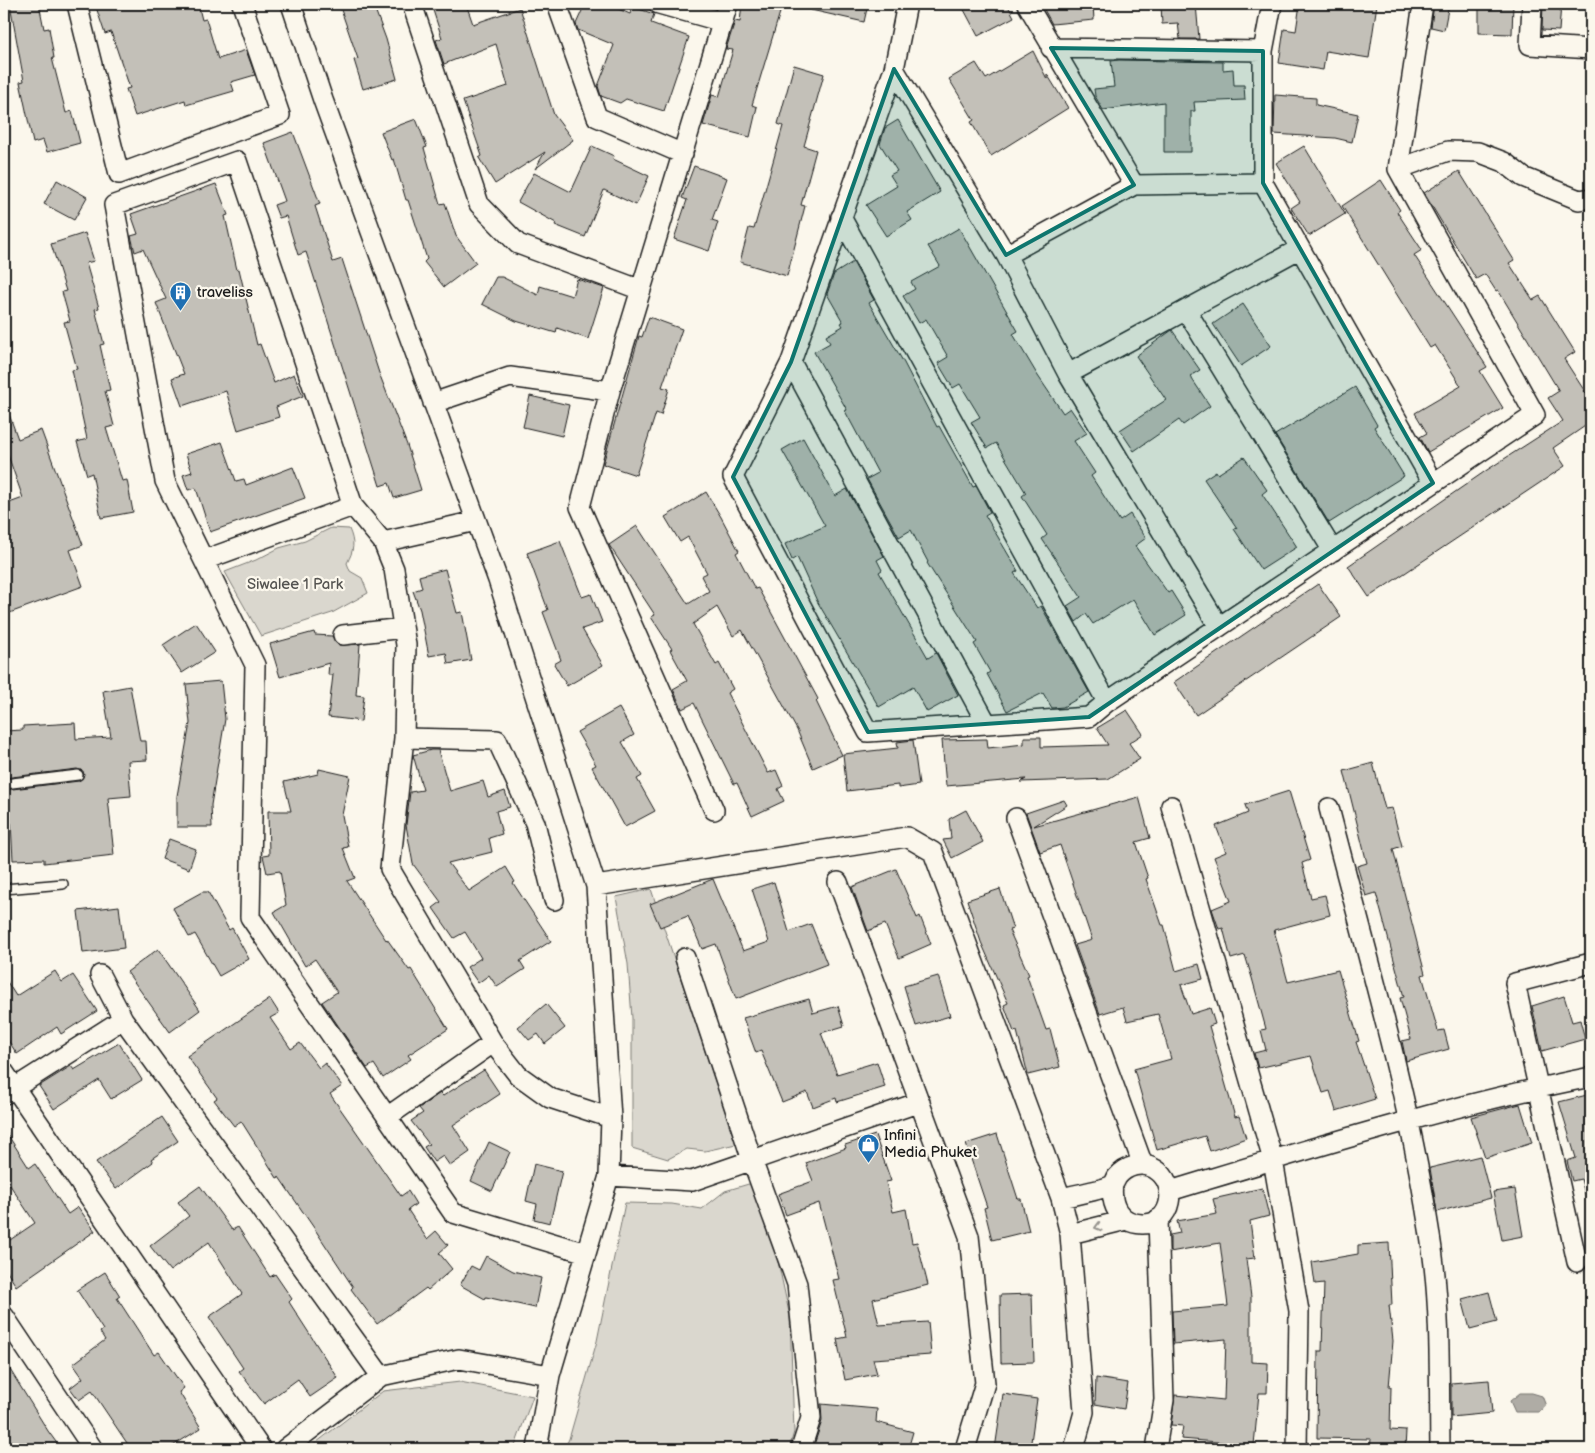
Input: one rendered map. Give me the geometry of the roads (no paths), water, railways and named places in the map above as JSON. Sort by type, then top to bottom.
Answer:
[{"type":"street","points":[[77,4],[120,174],[280,115],[242,4]]},
{"type":"street","points":[[291,4],[322,100],[498,580],[596,886],[611,1118],[609,1176],[550,1375],[537,1449]]},
{"type":"street","points":[[412,4],[479,204],[518,244],[641,290]]},
{"type":"street","points":[[659,4],[722,22]]},
{"type":"street","points":[[714,810],[580,508],[610,391],[728,4]]},
{"type":"street","points":[[907,4],[894,69],[791,362],[733,477],[868,732],[1089,717],[1107,702],[1535,415],[1398,169],[1423,4]]},
{"type":"street","points":[[1027,4],[1051,48],[1134,185]]},
{"type":"street","points":[[1272,4],[1263,51],[1263,183],[1433,484]]},
{"type":"street","points":[[1532,4],[1530,45],[1591,49]]},
{"type":"street","points":[[561,7],[597,117],[683,154]]},
{"type":"street","points":[[1051,48],[1263,51]]},
{"type":"street","points":[[894,69],[1006,255],[1068,374],[1219,627]]},
{"type":"street","points":[[1398,169],[1448,151],[1478,152],[1504,162],[1523,177],[1579,200],[1591,198]]},
{"type":"street","points":[[586,1253],[453,1213],[250,917],[255,665],[165,481],[114,205],[237,161],[353,506],[383,542],[394,569],[406,645],[404,738],[390,869],[493,1043],[518,1075],[550,1098],[611,1118]]},
{"type":"street","points":[[1006,255],[1134,185],[1263,183]]},
{"type":"street","points":[[841,217],[1107,702]]},
{"type":"street","points":[[1068,374],[1299,249]]},
{"type":"street","points":[[1186,310],[1333,551]]},
{"type":"street","points":[[791,362],[987,724]]},
{"type":"street","points":[[433,403],[510,377],[610,391]]},
{"type":"street","points":[[204,560],[353,506]]},
{"type":"street","points":[[383,542],[476,521]]},
{"type":"street","points":[[343,635],[403,628]]},
{"type":"street","points":[[404,738],[497,740],[535,823],[554,900]]},
{"type":"street","points":[[1172,806],[1273,1160],[1299,1311],[1297,1449]]},
{"type":"street","points":[[1329,808],[1408,1121],[1435,1278],[1440,1449]]},
{"type":"street","points":[[1016,818],[1143,1165]]},
{"type":"street","points":[[596,886],[907,838],[933,852],[1061,1198],[1070,1234],[1084,1412],[1074,1449]]},
{"type":"street","points":[[838,882],[969,1236],[985,1383],[965,1449]]},
{"type":"street","points":[[685,958],[752,1160],[797,1284],[811,1418],[801,1449]]},
{"type":"street","points":[[1577,1262],[1515,983],[1591,963]]},
{"type":"street","points":[[100,975],[123,1018],[381,1376]]},
{"type":"street","points":[[9,1092],[123,1018]]},
{"type":"street","points":[[387,1117],[493,1043]]},
{"type":"street","points":[[4,1072],[9,1092],[261,1449]]},
{"type":"street","points":[[1170,1191],[1408,1121],[1537,1088],[1591,1077]]},
{"type":"street","points":[[609,1176],[692,1181],[920,1102]]},
{"type":"street","points":[[1061,1198],[1113,1184],[1123,1171],[1132,1166],[1143,1165],[1152,1167],[1161,1173],[1167,1181],[1170,1191],[1170,1203],[1158,1219],[1146,1224],[1126,1220],[1070,1234]]},
{"type":"street","points":[[1113,1184],[1113,1204],[1118,1213],[1126,1220]]},
{"type":"street","points":[[1156,1449],[1164,1400],[1158,1219]]},
{"type":"street","points":[[4,1316],[92,1449]]},
{"type":"street","points":[[285,1449],[381,1376],[459,1359],[550,1375]]},
{"type":"lane","points":[[4,784],[78,775]]},
{"type":"lane","points":[[4,889],[62,884]]},
{"type":"place","name":"traveliss","points":[[181,311]]},
{"type":"place","name":"Infini Media Phuket","points":[[868,1163]]},
{"type":"park label","name":"Siwalee 1 Park","points":[[295,584]]}]
